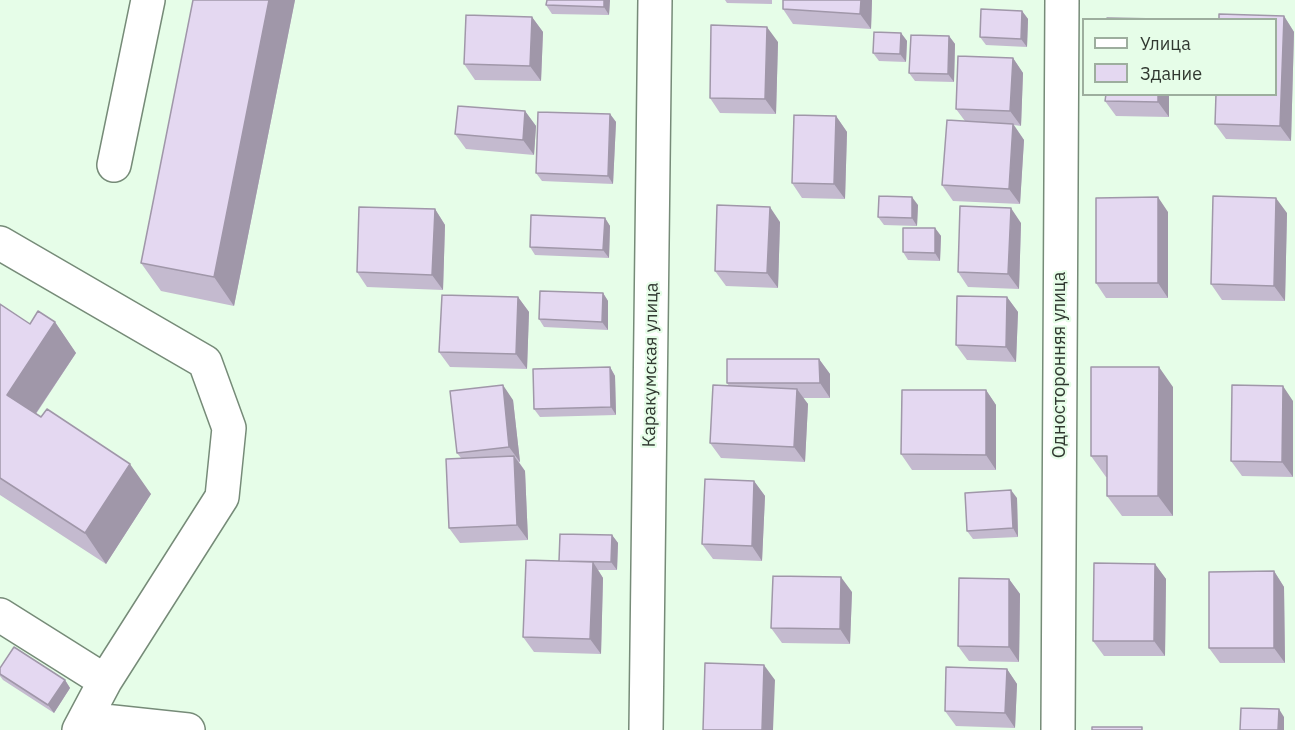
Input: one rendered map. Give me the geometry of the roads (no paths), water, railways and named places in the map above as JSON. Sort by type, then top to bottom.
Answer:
[{"type":"street","points":[[114,165],[148,0]]},
{"type":"street","name":"Каракумская улица","points":[[646,730],[655,0]]},
{"type":"street","name":"Односторонняя улица","points":[[1058,730],[1062,0]]},
{"type":"street","points":[[0,243],[205,362],[229,428],[222,497],[105,681],[82,724],[188,730]]},
{"type":"street","points":[[0,615],[105,681]]}]
